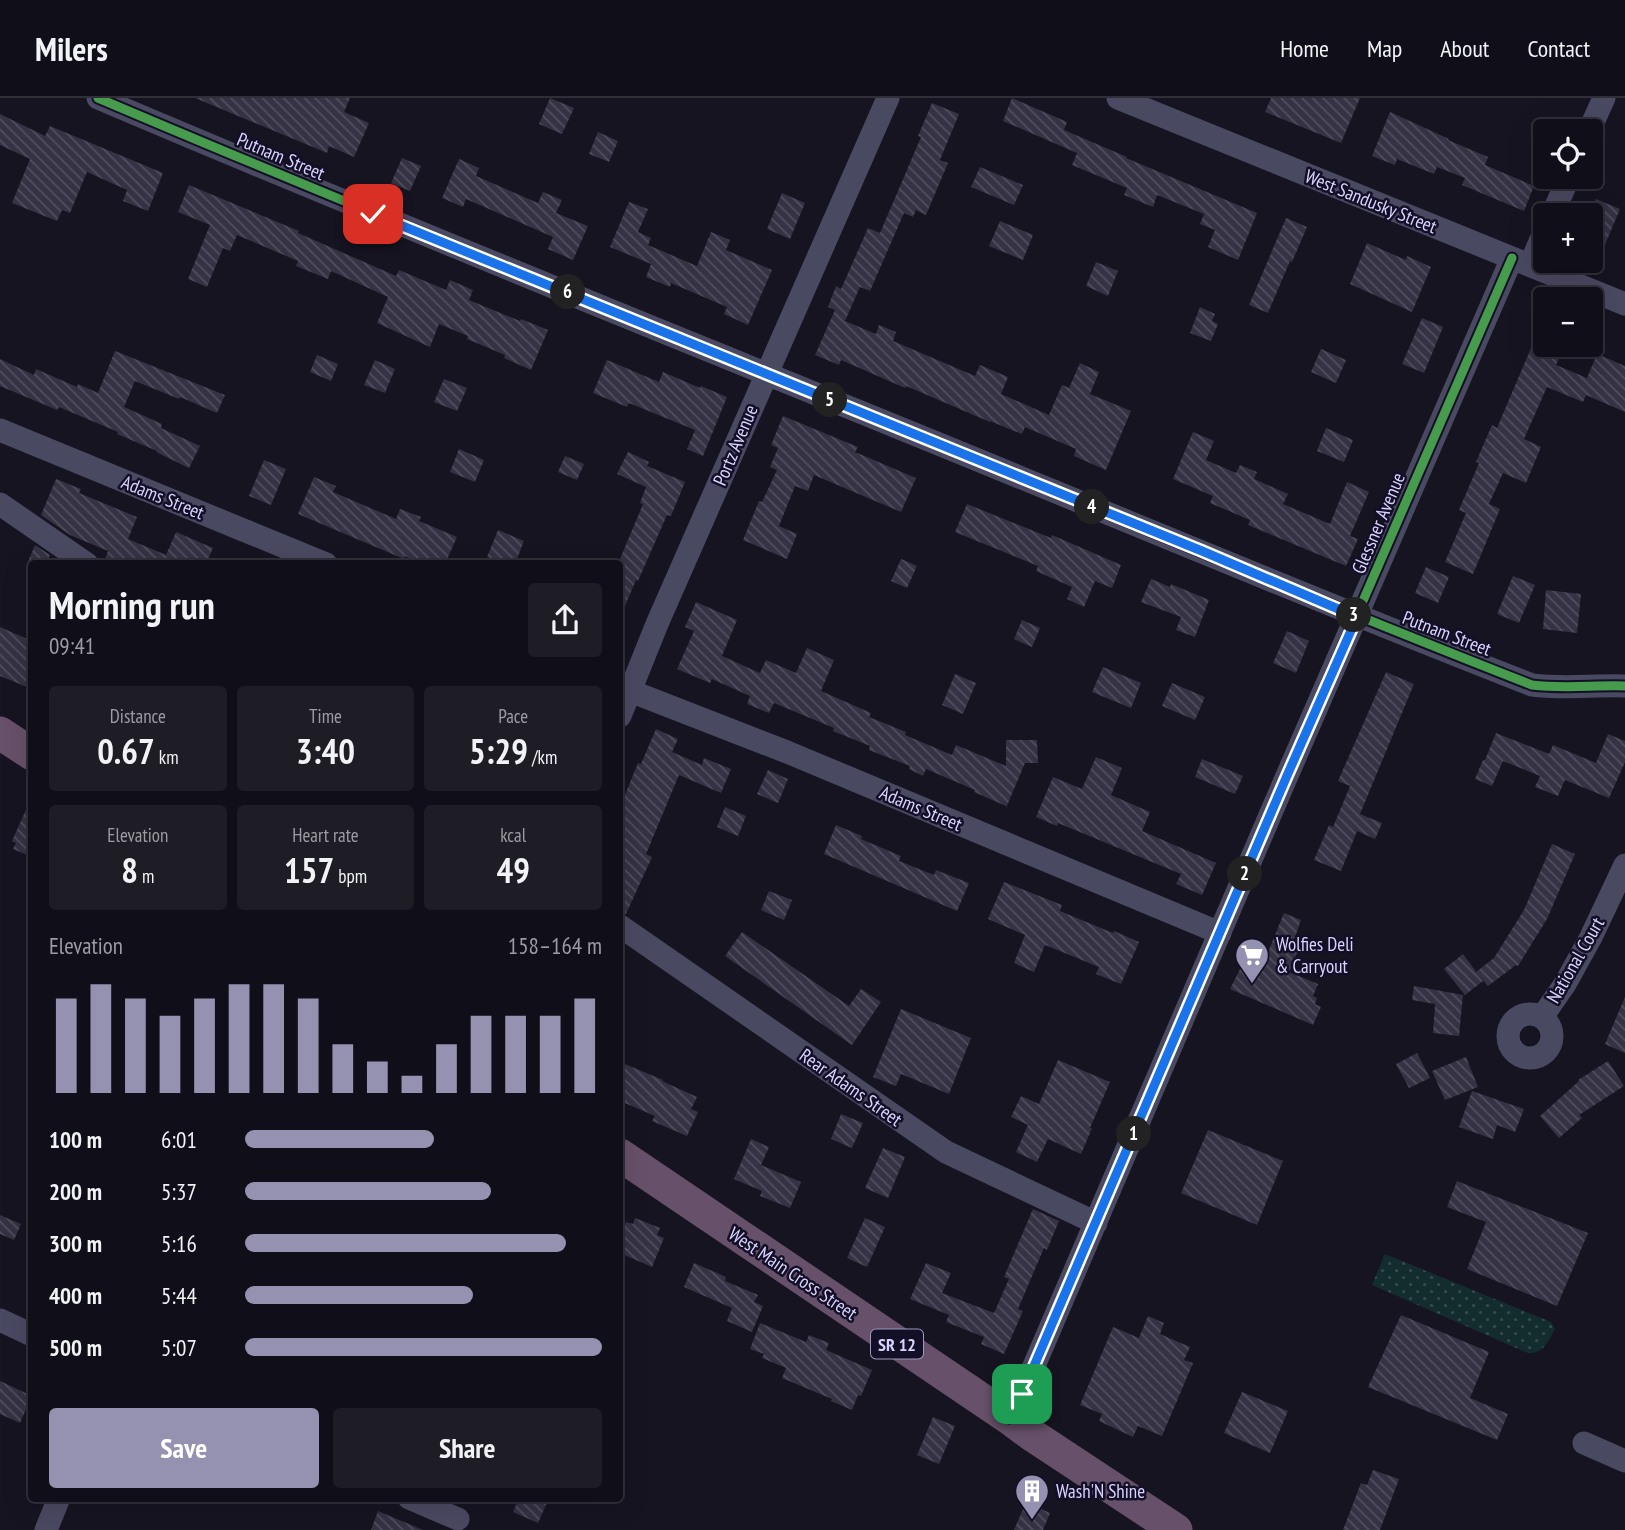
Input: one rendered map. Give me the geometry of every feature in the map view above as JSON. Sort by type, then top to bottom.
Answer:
[{"type":"highway","points":[[0,733],[28,751]]},
{"type":"highway","name":"West Main Cross Street","points":[[623,1157],[1176,1530]]},
{"type":"street","name":"Putnam Street","points":[[98,98],[1357,617],[1532,685],[1556,688],[1625,686]]},
{"type":"street","name":"Portz Avenue","points":[[625,689],[888,98]]},
{"type":"street","name":"West Sandusky Street","points":[[1118,98],[1625,304]]},
{"type":"street","points":[[1594,119],[1604,98]]},
{"type":"street","name":"Glessner Avenue","points":[[1009,1418],[1022,1394],[1357,617],[1521,262],[1533,246]]},
{"type":"street","name":"Adams Street","points":[[0,430],[316,560]]},
{"type":"street","points":[[0,504],[81,560]]},
{"type":"street","name":"Adams Street","points":[[625,689],[787,752],[1220,933]]},
{"type":"street","name":"National Court","points":[[1542,1017],[1566,984],[1625,866]]},
{"type":"street","name":"Rear Adams Street","points":[[623,928],[946,1152],[1096,1223]]},
{"type":"street","points":[[0,1320],[28,1333]]},
{"type":"street","points":[[1584,1443],[1625,1461]]},
{"type":"street","points":[[46,1530],[57,1502]]},
{"type":"street","points":[[420,1502],[459,1516]]},
{"type":"green space","points":[[1385,1254],[1551,1322],[1555,1329],[1542,1349],[1528,1353],[1372,1285]]},
{"type":"building","points":[[195,98],[350,98],[344,112],[369,123],[354,157],[329,146],[327,153]]},
{"type":"building","points":[[550,98],[574,108],[562,134],[539,124]]},
{"type":"building","points":[[1012,98],[1067,122],[1064,130],[1257,213],[1238,260],[1208,247],[1215,230],[1200,224],[1204,214],[1157,195],[1153,207],[1124,195],[1127,188],[1072,165],[1077,153],[1003,121]]},
{"type":"building","points":[[1271,98],[1360,98],[1341,143],[1265,112]]},
{"type":"building","points":[[932,103],[959,114],[940,160],[948,163],[926,215],[916,210],[913,217],[904,213],[870,291],[860,287],[845,321],[876,334],[879,325],[896,332],[893,341],[975,376],[980,365],[1008,377],[1001,394],[1049,415],[1062,385],[1069,388],[1080,363],[1099,372],[1090,394],[1131,411],[1106,470],[1074,456],[1076,449],[1025,427],[1022,434],[841,360],[839,365],[815,355],[835,310],[828,307],[836,286],[841,289],[868,228],[880,233],[921,137],[918,136]]},
{"type":"building","points":[[1390,112],[1488,157],[1485,165],[1533,186],[1533,188],[1524,211],[1462,185],[1465,178],[1437,167],[1434,174],[1397,159],[1395,165],[1372,156]]},
{"type":"building","points":[[0,114],[45,136],[50,126],[163,173],[148,211],[123,201],[127,190],[87,172],[70,213],[62,210],[57,221],[12,203],[30,159],[0,145]]},
{"type":"building","points":[[598,132],[618,141],[609,162],[589,154]]},
{"type":"building","points":[[402,158],[421,166],[410,191],[391,183]]},
{"type":"building","points":[[459,159],[479,168],[476,176],[538,203],[543,192],[562,200],[556,213],[588,226],[573,260],[548,249],[553,237],[466,199],[463,207],[442,198]]},
{"type":"building","points":[[980,167],[1023,185],[1014,205],[971,187]]},
{"type":"building","points":[[189,185],[299,231],[298,233],[396,276],[399,270],[446,290],[450,280],[473,290],[469,300],[548,330],[531,370],[504,358],[505,355],[467,339],[468,336],[439,324],[430,347],[377,323],[388,297],[331,271],[328,279],[296,266],[298,261],[237,235],[230,251],[223,248],[207,287],[188,279],[210,225],[178,212]]},
{"type":"building","points":[[782,193],[805,203],[790,239],[767,229]]},
{"type":"building","points":[[1596,199],[1620,209],[1604,247],[1603,203],[1594,203]]},
{"type":"building","points":[[629,202],[648,209],[638,232],[651,238],[648,245],[697,266],[711,232],[730,240],[726,250],[772,270],[748,325],[724,314],[727,307],[671,283],[670,287],[646,277],[651,264],[610,247]]},
{"type":"building","points":[[1286,218],[1307,227],[1268,313],[1249,305]]},
{"type":"building","points":[[1000,221],[1033,235],[1023,260],[989,246]]},
{"type":"building","points":[[1367,243],[1406,260],[1407,256],[1431,267],[1412,312],[1350,284]]},
{"type":"building","points":[[1096,262],[1118,271],[1108,296],[1086,286]]},
{"type":"building","points":[[1200,307],[1215,314],[1212,321],[1218,324],[1211,341],[1190,333]]},
{"type":"building","points":[[1422,318],[1443,327],[1424,373],[1402,364]]},
{"type":"building","points":[[1533,343],[1533,357],[1560,357],[1556,365],[1587,378],[1596,357],[1603,357],[1625,366],[1625,412],[1586,395],[1583,402],[1547,387],[1524,439],[1541,447],[1526,483],[1503,473],[1489,504],[1500,509],[1473,574],[1445,562],[1466,513],[1459,510],[1479,463],[1476,462],[1492,425],[1497,428]]},
{"type":"building","points":[[1321,349],[1346,360],[1336,383],[1311,372]]},
{"type":"building","points":[[115,351],[225,395],[217,413],[135,381],[124,407],[162,424],[161,428],[200,446],[189,468],[117,434],[118,432],[0,386],[0,359],[34,375],[36,369],[98,393]]},
{"type":"building","points":[[317,355],[338,364],[331,381],[310,372]]},
{"type":"building","points":[[375,360],[395,369],[385,393],[364,385]]},
{"type":"building","points":[[607,360],[659,382],[663,372],[727,397],[703,456],[687,449],[695,430],[629,403],[627,407],[593,393]]},
{"type":"building","points":[[444,379],[467,388],[457,411],[434,402]]},
{"type":"building","points":[[783,416],[858,447],[855,452],[916,478],[901,512],[814,475],[808,491],[795,486],[779,526],[797,534],[787,559],[743,540],[759,501],[762,502],[777,470],[770,467],[778,448],[771,445]]},
{"type":"building","points":[[1326,428],[1353,440],[1344,462],[1317,451]]},
{"type":"building","points":[[1193,432],[1214,441],[1206,460],[1236,473],[1240,465],[1257,472],[1254,479],[1288,494],[1283,504],[1330,524],[1347,482],[1369,492],[1350,536],[1358,539],[1346,566],[1248,525],[1250,520],[1210,503],[1213,496],[1173,479]]},
{"type":"building","points":[[459,449],[484,460],[475,482],[450,472]]},
{"type":"building","points":[[628,452],[649,462],[647,466],[685,482],[671,516],[667,515],[623,611],[623,560],[620,559],[643,504],[640,503],[646,487],[617,474]]},
{"type":"building","points":[[565,456],[584,464],[577,480],[558,472]]},
{"type":"building","points":[[264,460],[286,469],[271,505],[249,496]]},
{"type":"building","points":[[314,477],[336,486],[333,492],[396,519],[400,509],[421,517],[419,521],[457,537],[447,560],[413,560],[405,556],[404,559],[298,514]]},
{"type":"building","points":[[56,479],[81,489],[79,493],[137,517],[128,539],[166,555],[176,532],[213,548],[208,560],[105,560],[108,551],[70,535],[41,515]]},
{"type":"building","points":[[967,504],[1051,538],[1052,535],[1121,565],[1112,588],[1095,581],[1084,607],[1067,599],[1072,587],[1036,571],[1038,566],[955,532]]},
{"type":"building","points":[[498,530],[524,541],[517,560],[494,560],[487,557]]},
{"type":"building","points":[[35,545],[50,555],[48,560],[29,560]]},
{"type":"building","points":[[901,559],[917,566],[907,588],[891,581]]},
{"type":"building","points":[[1426,567],[1449,577],[1438,603],[1415,593]]},
{"type":"building","points":[[1513,576],[1535,585],[1519,623],[1497,614]]},
{"type":"building","points":[[1151,579],[1170,587],[1171,584],[1209,600],[1195,637],[1176,630],[1181,617],[1141,602]]},
{"type":"building","points":[[1546,590],[1581,594],[1577,633],[1543,629]]},
{"type":"building","points":[[696,602],[737,620],[722,656],[760,673],[766,660],[796,673],[807,648],[834,660],[821,691],[871,713],[869,717],[906,732],[905,735],[952,755],[956,745],[1006,766],[1006,740],[1037,740],[1038,763],[1025,763],[1006,808],[974,792],[975,790],[926,769],[923,776],[909,769],[910,766],[869,750],[870,746],[833,731],[834,728],[774,703],[769,713],[747,704],[750,696],[712,679],[710,683],[677,669],[694,631],[685,627]]},
{"type":"building","points":[[1022,620],[1040,628],[1032,647],[1014,639]]},
{"type":"building","points":[[0,627],[28,639],[28,687],[0,676]]},
{"type":"building","points":[[1287,631],[1309,641],[1296,673],[1273,663]]},
{"type":"building","points":[[1103,667],[1141,683],[1131,708],[1092,692]]},
{"type":"building","points":[[1386,672],[1414,684],[1360,814],[1382,823],[1375,839],[1357,831],[1341,871],[1314,860],[1329,825],[1333,827],[1350,786],[1338,781]]},
{"type":"building","points":[[955,674],[976,683],[963,714],[942,705]]},
{"type":"building","points":[[1172,683],[1205,697],[1195,720],[1162,706]]},
{"type":"building","points":[[656,729],[678,739],[672,752],[702,765],[704,758],[731,769],[721,793],[679,775],[646,854],[652,857],[626,914],[623,913],[623,797],[638,763],[641,764]]},
{"type":"building","points":[[1496,733],[1549,754],[1553,745],[1596,763],[1608,734],[1625,741],[1625,762],[1609,798],[1565,780],[1558,796],[1535,787],[1540,776],[1503,761],[1492,786],[1475,779]]},
{"type":"building","points":[[1096,757],[1122,768],[1111,795],[1150,812],[1142,831],[1216,863],[1202,895],[1176,884],[1181,874],[1058,823],[1057,826],[1036,817],[1053,777],[1082,789]]},
{"type":"building","points":[[1202,759],[1243,776],[1235,794],[1195,777]]},
{"type":"building","points":[[768,770],[788,779],[778,803],[757,794]]},
{"type":"building","points":[[28,805],[28,855],[13,849],[16,843],[12,841]]},
{"type":"building","points":[[725,807],[746,816],[738,836],[717,827]]},
{"type":"building","points":[[836,825],[901,856],[899,861],[934,875],[936,870],[969,883],[957,911],[824,854]]},
{"type":"building","points":[[1552,844],[1575,854],[1547,919],[1518,966],[1488,986],[1476,972],[1494,958],[1524,910]]},
{"type":"building","points":[[1004,882],[1062,905],[1060,911],[1139,942],[1121,984],[1096,974],[1099,967],[1045,945],[1034,972],[1014,963],[1025,935],[988,919]]},
{"type":"building","points":[[769,891],[792,900],[784,920],[761,910]]},
{"type":"building","points":[[1284,913],[1301,920],[1294,940],[1301,943],[1289,972],[1318,984],[1313,996],[1317,998],[1315,1004],[1321,1007],[1313,1025],[1230,989],[1247,955],[1264,962]]},
{"type":"building","points":[[742,932],[849,1006],[861,989],[881,1002],[852,1045],[725,956]]},
{"type":"building","points":[[1463,954],[1483,981],[1465,995],[1444,969]]},
{"type":"building","points":[[1414,986],[1463,995],[1459,1036],[1433,1033],[1435,1004],[1412,1000]]},
{"type":"building","points":[[1625,997],[1625,1053],[1605,1044]]},
{"type":"building","points":[[901,1009],[971,1038],[949,1094],[901,1074],[896,1086],[873,1077]]},
{"type":"building","points":[[1417,1053],[1430,1078],[1409,1088],[1396,1064]]},
{"type":"building","points":[[1466,1057],[1478,1087],[1445,1100],[1432,1071]]},
{"type":"building","points":[[1058,1060],[1110,1082],[1081,1154],[1048,1139],[1037,1162],[1016,1152],[1028,1125],[1011,1117],[1021,1096],[1039,1104]]},
{"type":"building","points":[[1608,1061],[1624,1086],[1579,1115],[1582,1118],[1559,1138],[1540,1116],[1578,1080]]},
{"type":"building","points":[[623,1063],[697,1097],[691,1109],[698,1112],[687,1136],[652,1121],[655,1116],[623,1102]]},
{"type":"building","points":[[1472,1091],[1524,1109],[1515,1132],[1497,1125],[1493,1139],[1459,1127]]},
{"type":"building","points":[[841,1114],[863,1123],[852,1148],[831,1139]]},
{"type":"building","points":[[1208,1130],[1283,1161],[1257,1225],[1181,1193]]},
{"type":"building","points":[[751,1139],[769,1147],[761,1165],[801,1182],[790,1208],[760,1196],[762,1191],[734,1179]]},
{"type":"building","points":[[883,1148],[905,1157],[888,1198],[865,1188]]},
{"type":"building","points":[[1457,1181],[1588,1233],[1557,1306],[1467,1269],[1486,1222],[1447,1207]]},
{"type":"building","points":[[1033,1209],[1059,1221],[1047,1250],[1044,1248],[1018,1309],[1023,1311],[1004,1354],[981,1344],[984,1337],[946,1322],[949,1315],[910,1299],[926,1263],[951,1273],[942,1293],[994,1313],[1009,1279],[1004,1277]]},
{"type":"building","points":[[0,1215],[21,1224],[14,1240],[0,1234]]},
{"type":"building","points":[[635,1218],[660,1228],[657,1235],[664,1238],[652,1267],[623,1254],[623,1228],[626,1222],[633,1224]]},
{"type":"building","points":[[865,1218],[885,1227],[867,1267],[847,1258]]},
{"type":"building","points":[[694,1263],[726,1277],[725,1281],[758,1295],[754,1302],[763,1306],[752,1332],[727,1321],[732,1308],[684,1287]]},
{"type":"building","points":[[1401,1315],[1489,1352],[1470,1398],[1508,1414],[1497,1440],[1368,1387]]},
{"type":"building","points":[[1148,1316],[1164,1323],[1160,1334],[1190,1347],[1184,1360],[1193,1363],[1162,1436],[1138,1426],[1133,1437],[1099,1421],[1102,1414],[1080,1405],[1113,1327],[1139,1338]]},
{"type":"building","points":[[760,1323],[806,1342],[809,1335],[829,1343],[826,1350],[872,1370],[852,1410],[782,1378],[786,1368],[762,1358],[764,1354],[750,1349]]},
{"type":"building","points":[[0,1381],[28,1394],[28,1405],[20,1423],[0,1414]]},
{"type":"building","points":[[1242,1392],[1288,1411],[1270,1453],[1224,1433]]},
{"type":"building","points":[[933,1417],[955,1426],[939,1464],[917,1455]]},
{"type":"building","points":[[1373,1470],[1399,1479],[1380,1530],[1343,1530],[1361,1483],[1367,1485]]},
{"type":"building","points":[[517,1502],[547,1502],[538,1523],[513,1512]]},
{"type":"building","name":"Wash'N Shine","points":[[1026,1502],[1050,1513],[1043,1530],[1014,1530]]},
{"type":"building","points":[[378,1511],[423,1530],[371,1530]]},
{"type":"cycle path","points":[[98,98],[1293,590],[1532,685],[1625,686]]},
{"type":"cycle path","points":[[1009,1418],[1022,1394],[1512,258]]},
{"type":"place","name":"Wolfies Deli & Carryout","points":[[1252,985]]},
{"type":"place","name":"Wash'N Shine","points":[[1032,1521]]},
{"type":"route","points":[[373,214],[1202,551],[1357,617],[1022,1394]]}]
